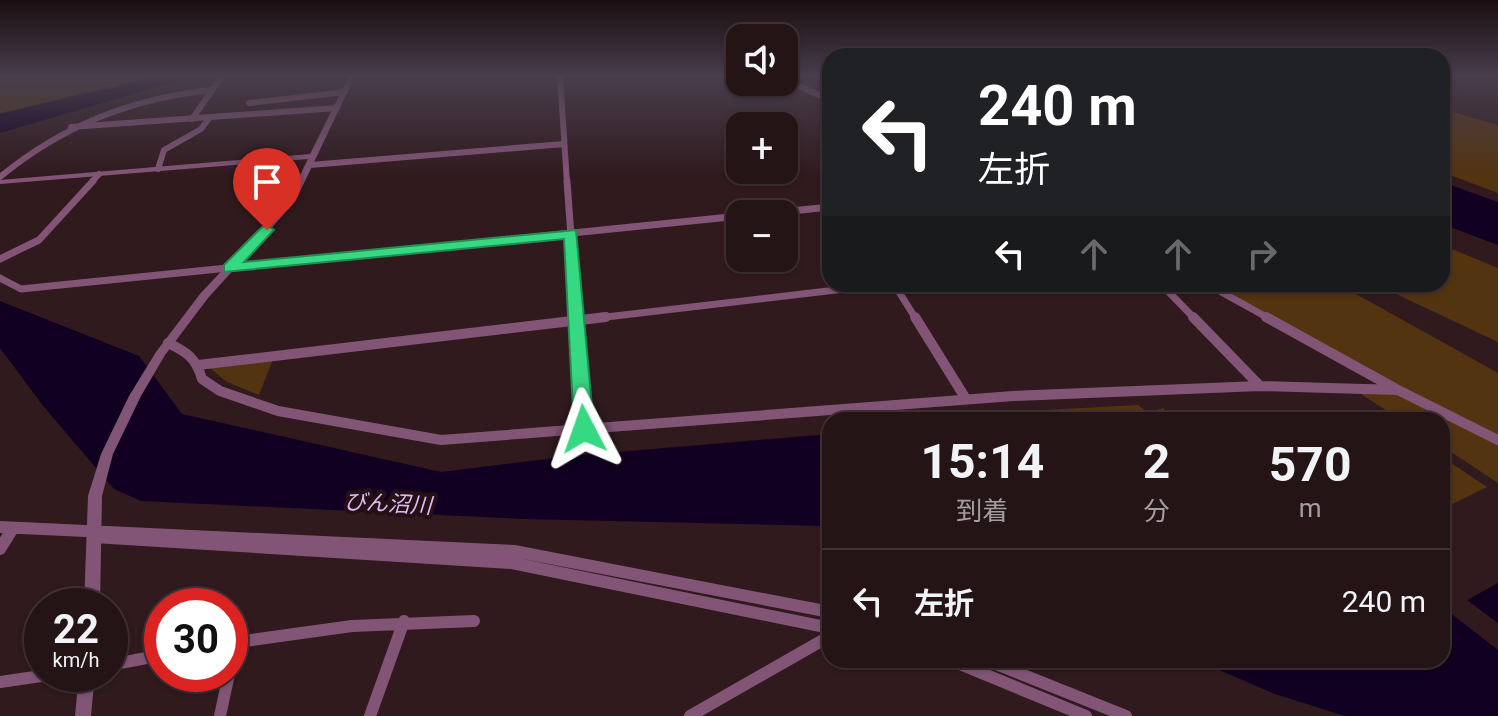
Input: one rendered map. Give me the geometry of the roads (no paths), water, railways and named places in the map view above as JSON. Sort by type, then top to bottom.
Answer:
[{"type":"street","points":[[0,180],[24,156],[71,127],[122,109]]},
{"type":"street","points":[[192,119],[198,109]]},
{"type":"street","points":[[71,127],[317,109]]},
{"type":"street","points":[[92,588],[95,496],[107,454],[135,396],[164,349],[230,268],[287,207],[336,109]]},
{"type":"street","points":[[562,109],[584,429]]},
{"type":"street","points":[[158,169],[164,150],[201,129],[210,117]]},
{"type":"street","points":[[0,180],[564,144]]},
{"type":"street","points":[[0,259],[39,240],[99,174]]},
{"type":"street","points":[[798,210],[822,208]]},
{"type":"street","points":[[0,278],[21,289],[726,217]]},
{"type":"street","points":[[198,365],[822,292]]},
{"type":"street","points":[[899,292],[966,399]]},
{"type":"street","points":[[1169,292],[1260,386]]},
{"type":"street","points":[[1221,292],[1442,412]]},
{"type":"street","points":[[164,349],[189,353],[198,365],[197,371],[210,385],[255,404],[311,418],[441,440],[966,399],[1260,386],[1398,390]]},
{"type":"street","points":[[1450,416],[1498,440]]},
{"type":"street","points":[[0,549],[6,528],[512,563],[822,626]]},
{"type":"street","points":[[94,534],[514,551],[822,610]]},
{"type":"street","points":[[370,716],[404,621]]},
{"type":"street","points":[[248,639],[281,632],[404,621],[474,621]]},
{"type":"street","points":[[690,716],[822,641]]},
{"type":"street","points":[[969,668],[1086,716]]},
{"type":"street","points":[[1006,668],[1126,716]]},
{"type":"street","points":[[0,682],[24,679]]},
{"type":"street","points":[[83,716],[85,692]]},
{"type":"street","points":[[220,716],[225,692]]},
{"type":"water","points":[[20,109],[81,109],[0,133],[0,114]]},
{"type":"water","points":[[1450,185],[1498,202],[1498,245],[1450,227]]},
{"type":"water","name":"びん沼川","points":[[0,301],[139,356],[182,414],[441,472],[571,456],[822,435],[822,526],[524,519],[141,501],[114,489],[44,407],[0,348]]},
{"type":"water","points":[[1498,583],[1498,623],[1467,600]]},
{"type":"water","points":[[1450,613],[1498,650],[1498,716],[1345,716],[1275,694],[1215,668],[1450,668]]}]
